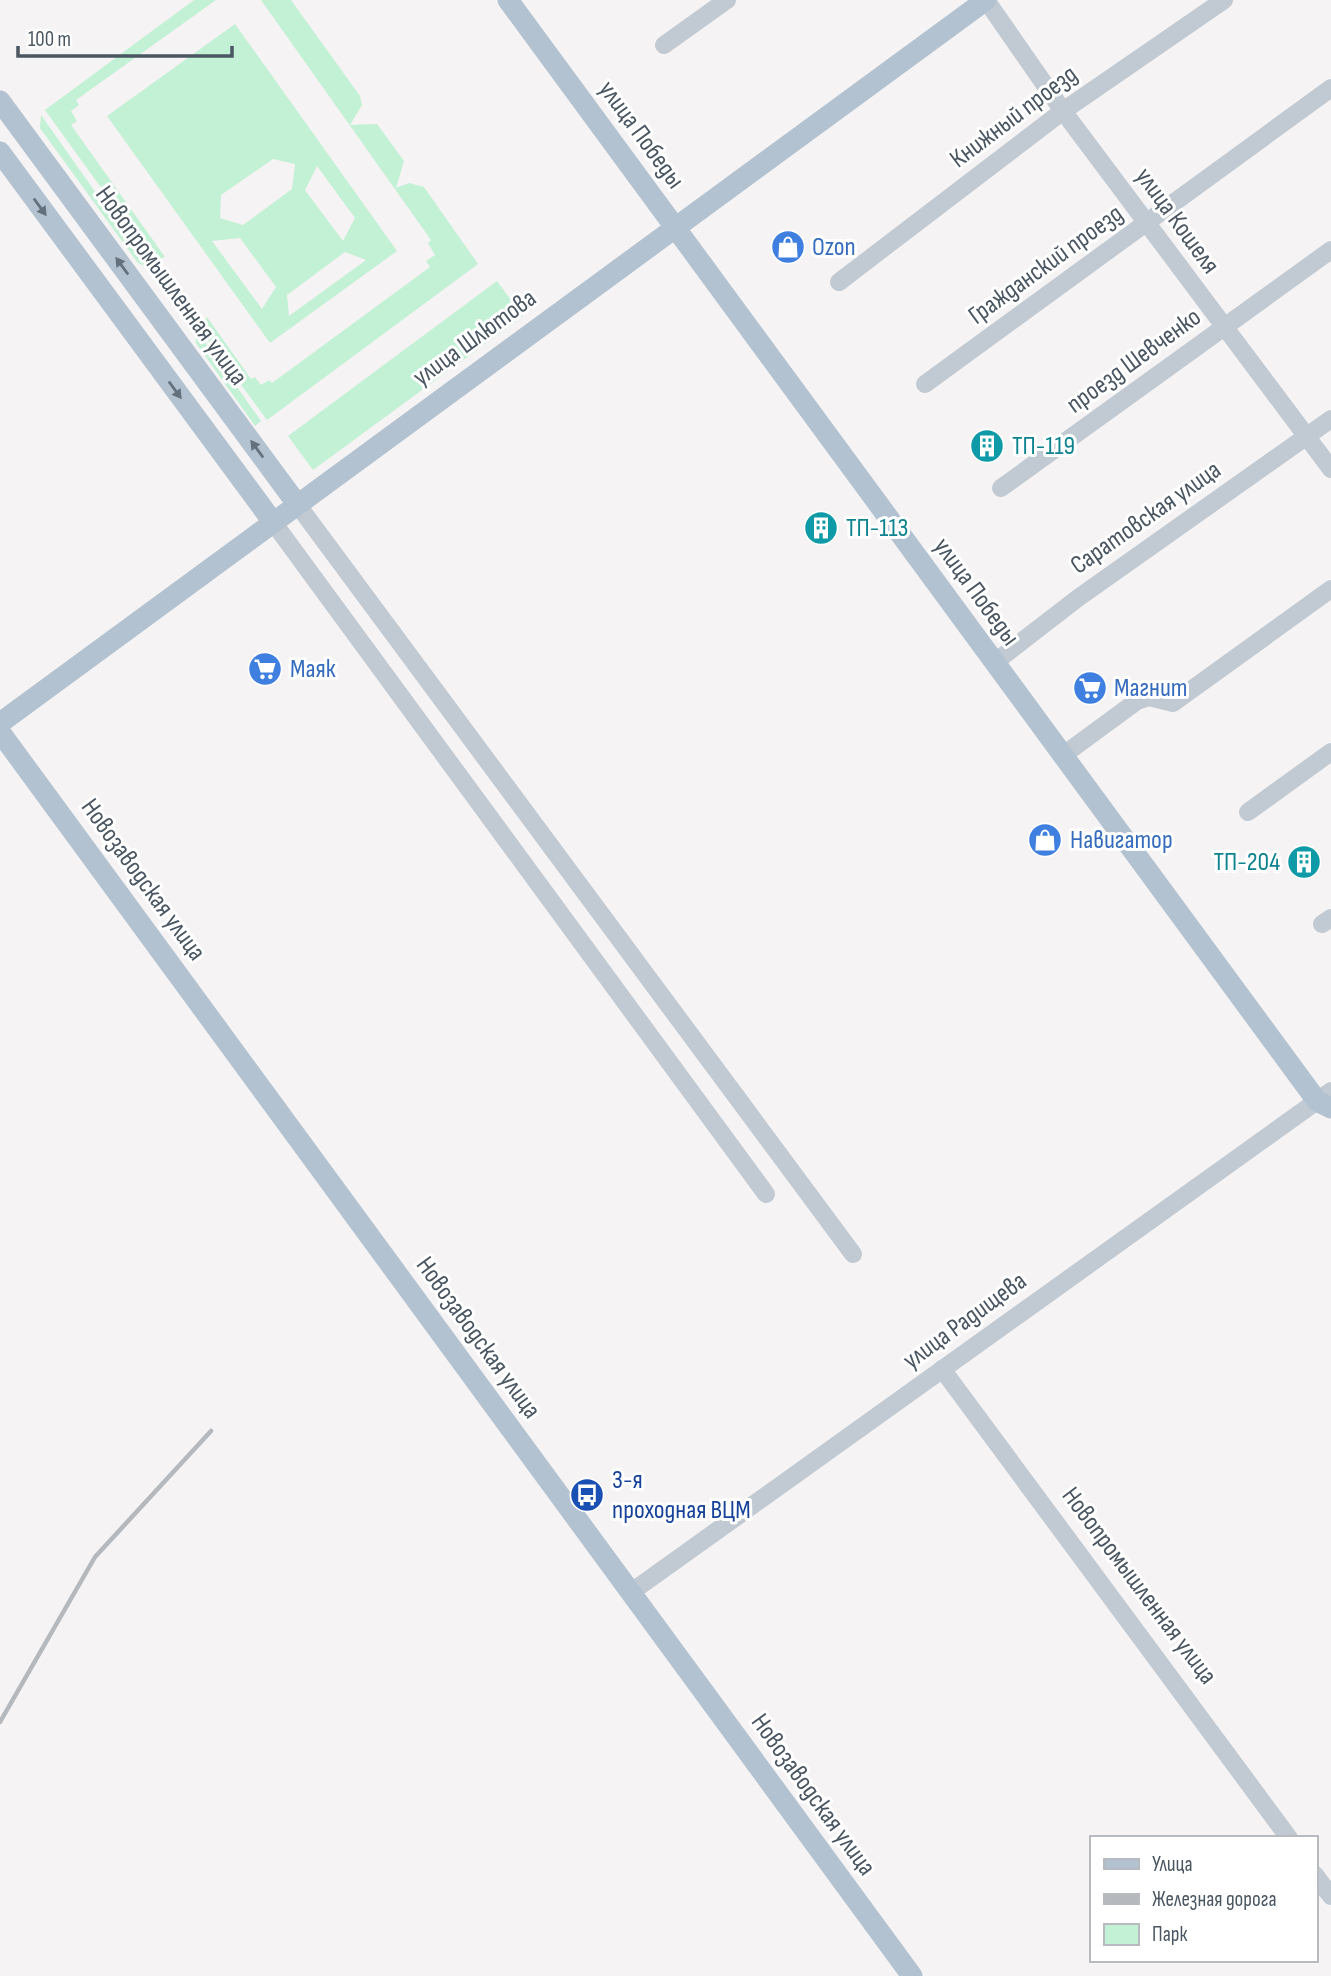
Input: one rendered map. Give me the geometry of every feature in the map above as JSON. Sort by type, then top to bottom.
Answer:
[{"type":"main road","name":"улица Победы","points":[[508,0],[1062,755],[1326,1100]]},
{"type":"main road","name":"улица Шлютова","points":[[0,723],[674,226],[986,0]]},
{"type":"main road","name":"Новопромышленная улица","points":[[0,101],[297,504]]},
{"type":"main road","points":[[0,152],[272,522]]},
{"type":"main road","name":"Новозаводская улица","points":[[0,732],[912,1976]]},
{"type":"street","points":[[664,45],[727,0]]},
{"type":"street","name":"улица Кошеля","points":[[986,0],[1063,111],[1331,469]]},
{"type":"street","name":"Книжный проезд","points":[[839,282],[1063,111],[1224,0]]},
{"type":"street","name":"Гражданский проезд","points":[[925,384],[1331,88]]},
{"type":"street","name":"проезд Шевченко","points":[[1001,488],[1331,250]]},
{"type":"street","name":"Саратовская улица","points":[[994,663],[1078,598],[1331,419]]},
{"type":"street","points":[[297,504],[853,1254]]},
{"type":"street","points":[[272,522],[765,1194]]},
{"type":"street","points":[[1062,755],[1137,701],[1149,697],[1173,703],[1331,589]]},
{"type":"street","points":[[1248,813],[1331,752]]},
{"type":"street","name":"улица Радищева","points":[[630,1593],[1326,1100]]},
{"type":"street","name":"Новопромышленная улица","points":[[942,1370],[1288,1836]]},
{"type":"street","points":[[1317,1878],[1331,1896]]},
{"type":"green space","points":[[194,0],[216,0],[76,100],[79,105],[71,111],[77,121],[71,125],[165,257],[154,261],[45,110]]},
{"type":"green space","points":[[261,0],[291,0],[360,96],[362,105],[350,125],[377,124],[404,161],[396,188],[409,183],[424,187],[478,264],[267,420],[199,328],[207,317],[251,379],[255,377],[261,385],[269,380],[272,383],[430,267],[426,261],[435,255],[428,243],[431,240]]},
{"type":"green space","points":[[235,24],[397,251],[270,343],[107,116]],"holes":[[[273,159],[295,164],[292,189],[243,225],[220,218],[221,195]],[[317,166],[355,218],[343,241],[305,190]],[[240,238],[276,287],[262,309],[212,241]],[[345,252],[366,260],[289,316],[287,295]]]},
{"type":"green space","points":[[41,115],[146,264],[144,266],[138,263],[40,128]]},
{"type":"green space","points":[[497,281],[523,316],[313,470],[288,436]]},
{"type":"green space","points":[[196,329],[261,421],[255,426],[196,343]]},
{"type":"railway","points":[[0,1722],[95,1557],[211,1431]]},
{"type":"place","name":"Ozon","points":[[788,247]]},
{"type":"place","name":"ТП-119","points":[[987,446]]},
{"type":"place","name":"ТП-113","points":[[821,528]]},
{"type":"place","name":"Маяк","points":[[265,669]]},
{"type":"place","name":"Магнит","points":[[1090,688]]},
{"type":"place","name":"Навигатор","points":[[1045,840]]},
{"type":"place","name":"ТП-204","points":[[1304,862]]},
{"type":"place","name":"3-я проходная ВЦМ","points":[[587,1495]]}]
